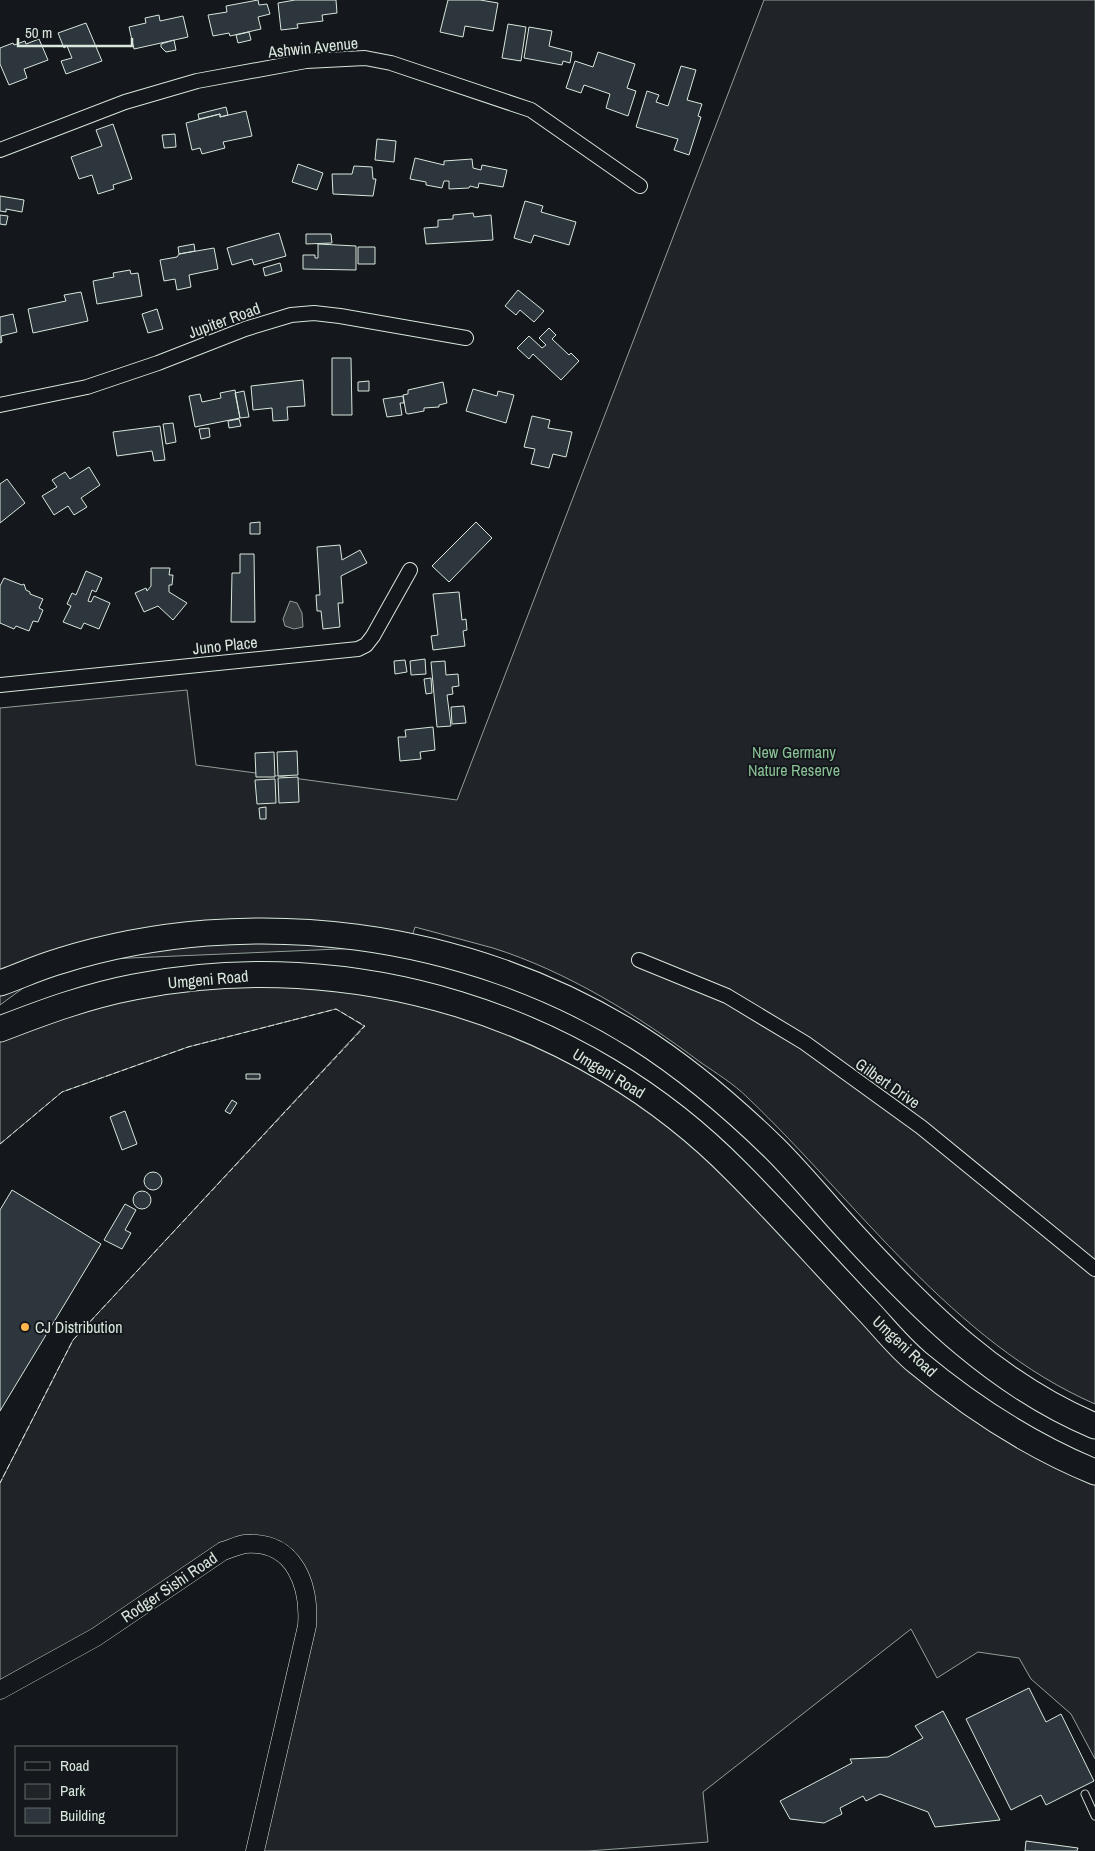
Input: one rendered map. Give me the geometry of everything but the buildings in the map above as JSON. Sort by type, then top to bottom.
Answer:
[{"type":"highway","points":[[0,977],[128,944],[194,934],[275,931],[356,937],[409,946],[461,958],[527,981],[588,1009],[637,1037],[681,1068],[775,1150],[903,1287],[954,1336],[1021,1388],[1070,1416],[1095,1426]]},
{"type":"highway","points":[[0,983],[60,961]]},
{"type":"highway","name":"Umgeni Road","points":[[0,1029],[65,1004],[133,987],[197,977],[249,974],[344,979],[389,986],[485,1012],[520,1025],[592,1061],[646,1094],[690,1128],[736,1170],[915,1360],[998,1422],[1029,1442],[1095,1472]]},
{"type":"street","name":"Ashwin Avenue","points":[[0,150],[126,102],[197,80],[306,62],[365,58],[391,63],[530,110],[640,186]]},
{"type":"street","name":"Jupiter Road","points":[[0,405],[87,387],[158,363],[245,329],[290,315],[314,313],[332,315],[466,338]]},
{"type":"street","name":"Juno Place","points":[[0,685],[358,649],[366,645],[373,636],[410,570]]},
{"type":"street","name":"Gilbert Drive","points":[[639,960],[727,996],[805,1043],[921,1127],[1095,1269]]},
{"type":"street","name":"Rodger Sishi Road","points":[[0,1690],[96,1637],[223,1551],[245,1544],[263,1546],[278,1552],[293,1562],[303,1581],[308,1610],[304,1644],[255,1851]]},
{"type":"lane","points":[[1084,1794],[1095,1816]]},
{"type":"green space","name":"New Germany Nature Reserve","points":[[764,0],[1095,0],[1095,1404],[1044,1377],[996,1345],[952,1307],[909,1267],[788,1138],[731,1083],[652,1028],[601,996],[548,969],[493,948],[415,927],[409,946],[60,961],[0,1005],[0,708],[187,690],[196,765],[457,800]]},
{"type":"green space","points":[[250,977],[448,1004],[646,1095],[915,1363],[1095,1474],[1095,1759],[1071,1714],[1031,1679],[1019,1658],[978,1652],[937,1678],[911,1629],[703,1792],[708,1842],[588,1851],[257,1851],[307,1642],[290,1557],[240,1543],[0,1687],[0,1483],[73,1340],[364,1026],[336,1009],[188,1047],[62,1092],[0,1144],[0,1031],[71,1005]]},
{"type":"shaded area","points":[[290,601],[297,603],[302,613],[303,627],[294,629],[285,626],[283,619]]},
{"type":"fence","points":[[0,1144],[62,1092],[188,1047],[336,1009],[365,1026],[73,1340],[0,1483]]},
{"type":"place","name":"CJ Distribution","points":[[25,1327]]}]
